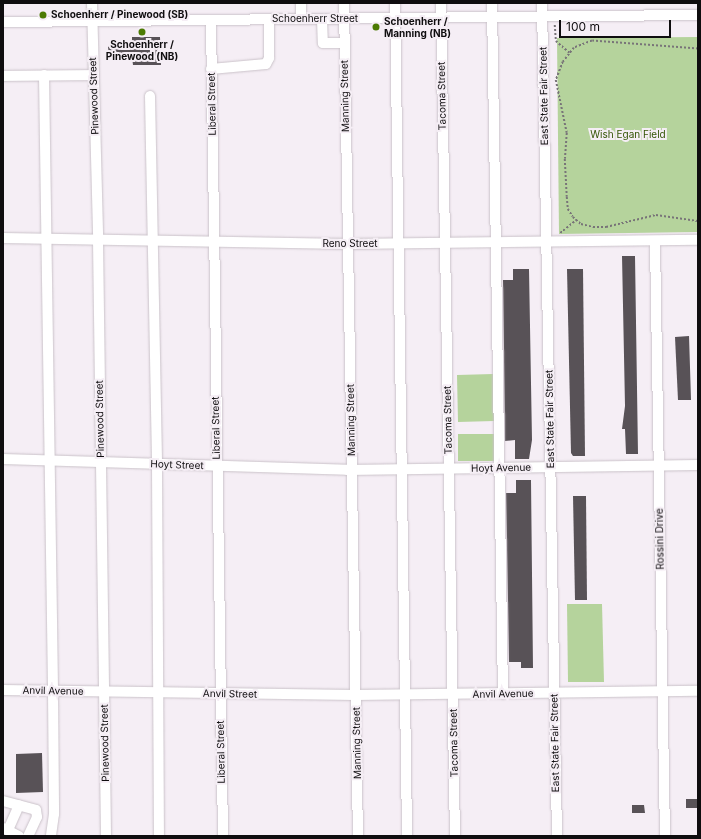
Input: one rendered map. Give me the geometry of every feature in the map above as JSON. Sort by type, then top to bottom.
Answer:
[{"type":"street","name":"Pinewood Street","points":[[92,3],[98,240],[106,836]]},
{"type":"street","points":[[301,3],[301,19]]},
{"type":"street","name":"Manning Street","points":[[344,3],[358,836]]},
{"type":"street","points":[[395,3],[403,469],[407,836]]},
{"type":"street","name":"Tacoma Street","points":[[441,3],[455,836]]},
{"type":"street","points":[[492,3],[498,468],[503,694]]},
{"type":"street","name":"East State Fair Street","points":[[542,3],[557,836]]},
{"type":"street","name":"Schoenherr Street","points":[[3,22],[698,15]]},
{"type":"street","points":[[211,69],[266,64],[269,58],[269,19]]},
{"type":"street","points":[[322,19],[323,43],[344,43]]},
{"type":"street","name":"Liberal Street","points":[[211,20],[223,836]]},
{"type":"street","points":[[44,75],[48,239],[49,461],[53,691],[54,814],[51,836]]},
{"type":"street","points":[[3,76],[94,75]]},
{"type":"street","points":[[150,96],[151,241],[157,464],[157,693],[159,836]]},
{"type":"street","name":"Reno Street","points":[[3,238],[348,244],[698,240]]},
{"type":"street","name":"Rossini Drive","points":[[655,241],[665,836]]},
{"type":"street","name":"Hoyt Street","points":[[3,459],[352,470]]},
{"type":"street","name":"Hoyt Avenue","points":[[352,470],[698,466]]},
{"type":"street","name":"Anvil Avenue","points":[[3,690],[104,692]]},
{"type":"street","name":"Anvil Avenue","points":[[355,695],[698,691]]},
{"type":"street","name":"Anvil Street","points":[[104,692],[355,695]]},
{"type":"street","points":[[3,801],[36,810],[36,817],[28,836]]},
{"type":"street","points":[[19,805],[5,829],[19,836]]},
{"type":"path","points":[[555,17],[556,41],[570,53]]},
{"type":"path","points":[[698,49],[603,40],[581,45],[570,53],[563,62],[556,80],[567,133],[565,159],[568,209],[576,220],[581,224],[606,228],[656,215],[698,221]]},
{"type":"path","points":[[559,234],[576,220]]},
{"type":"green space","name":"Wish Egan Field","points":[[698,37],[698,232],[559,234],[557,38]]},
{"type":"green space","points":[[493,374],[494,421],[458,422],[457,375]]},
{"type":"green space","points":[[458,434],[497,434],[497,461],[458,461]]},
{"type":"green space","points":[[567,604],[602,604],[604,682],[568,682]]},
{"type":"building","points":[[132,37],[160,37],[161,65],[133,65],[132,57],[129,57],[129,54],[109,55],[108,47],[112,45],[132,45]]},
{"type":"building","points":[[622,256],[635,256],[638,454],[626,454],[625,429],[622,429],[625,406]]},
{"type":"building","points":[[513,269],[529,269],[532,440],[529,459],[515,459],[515,440],[505,441],[503,280],[513,280]]},
{"type":"building","points":[[567,269],[583,269],[585,456],[573,456],[571,453]]},
{"type":"building","points":[[689,336],[691,400],[678,400],[675,337]]},
{"type":"building","points":[[516,480],[531,480],[533,668],[521,668],[521,662],[509,662],[506,493],[516,493]]},
{"type":"building","points":[[573,496],[586,496],[587,600],[575,600]]},
{"type":"building","points":[[42,753],[43,792],[16,793],[16,754]]},
{"type":"building","points":[[686,799],[698,799],[698,808],[686,808]]},
{"type":"building","points":[[632,805],[644,805],[645,813],[632,813]]},
{"type":"place","name":"Schoenherr / Pinewood (SB)","points":[[43,15]]},
{"type":"place","name":"Schoenherr / Manning (NB)","points":[[376,27]]},
{"type":"place","name":"Schoenherr / Pinewood (NB)","points":[[142,32]]}]
